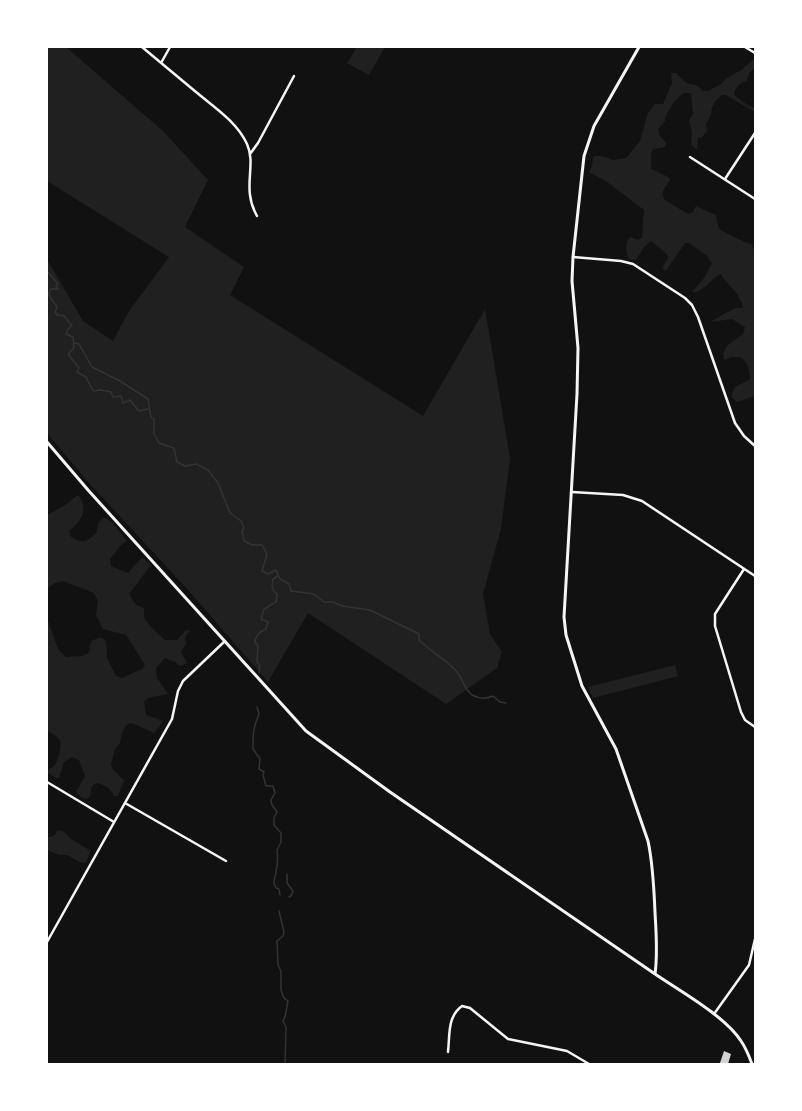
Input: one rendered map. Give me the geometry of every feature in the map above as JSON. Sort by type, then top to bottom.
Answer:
[{"type":"street","points":[[142,47],[234,125],[247,144],[250,154],[249,194],[252,206],[257,216]]},
{"type":"street","points":[[161,63],[170,47]]},
{"type":"street","points":[[639,47],[589,139],[584,156],[573,257],[572,281],[578,348],[572,492],[564,601],[566,635],[582,686],[616,749],[648,841],[651,856],[656,920],[657,962],[655,974]]},
{"type":"street","points":[[745,47],[755,53]]},
{"type":"street","points":[[250,154],[258,143],[294,76]]},
{"type":"street","points":[[725,179],[755,133]]},
{"type":"street","points":[[690,157],[755,199]]},
{"type":"street","points":[[573,257],[621,261],[633,264],[685,298],[692,305],[698,317],[735,424],[744,436],[755,446]]},
{"type":"street","points":[[47,442],[88,490],[226,641],[289,714],[306,731],[327,748],[714,1014],[741,1041],[752,1064]]},
{"type":"street","points":[[572,492],[623,495],[642,501],[755,576]]},
{"type":"street","points":[[744,569],[715,614],[715,626],[740,712],[745,720],[755,728]]},
{"type":"street","points":[[47,942],[172,719],[178,691],[183,681],[226,641]]},
{"type":"street","points":[[47,782],[114,822]]},
{"type":"street","points":[[125,803],[226,861]]},
{"type":"street","points":[[714,1014],[749,965],[755,939]]},
{"type":"street","points":[[448,1052],[450,1022],[456,1011],[462,1006],[470,1008],[508,1039],[567,1050],[589,1064]]},
{"type":"shaded area","points":[[47,47],[66,47],[163,131],[208,180],[185,227],[244,267],[230,295],[423,416],[485,309],[510,458],[501,529],[483,594],[490,634],[502,652],[497,668],[446,704],[308,613],[268,682],[189,591],[88,482],[47,433],[47,259],[83,321],[113,341],[129,311],[169,257],[47,181]]},
{"type":"shaded area","points":[[357,47],[385,47],[369,75],[347,63]]},
{"type":"shaded area","points":[[754,59],[755,68],[749,73],[747,81],[738,86],[734,95],[746,104],[755,108],[755,112],[726,95],[722,95],[714,103],[709,120],[706,124],[707,131],[702,137],[698,138],[697,150],[691,145],[692,132],[689,120],[693,114],[691,93],[683,93],[674,102],[666,115],[665,121],[658,129],[660,136],[666,143],[665,147],[653,149],[651,154],[651,169],[670,179],[663,192],[663,197],[665,200],[688,214],[693,212],[696,206],[716,215],[719,229],[751,244],[755,251],[755,396],[737,402],[732,397],[732,393],[738,385],[750,379],[749,369],[745,361],[740,357],[732,357],[724,360],[724,351],[743,334],[745,327],[732,319],[710,322],[735,308],[743,308],[737,294],[720,274],[700,290],[692,292],[704,278],[712,263],[706,255],[689,243],[685,243],[666,271],[662,268],[668,258],[667,254],[651,241],[644,247],[636,260],[629,259],[626,251],[626,245],[630,237],[638,240],[642,238],[644,210],[607,182],[589,172],[595,156],[602,156],[613,160],[626,158],[640,141],[648,113],[655,104],[663,104],[672,83],[671,73],[676,73],[686,83],[698,86],[703,91],[708,91],[721,84]]},
{"type":"shaded area","points":[[78,495],[83,505],[83,510],[80,519],[69,531],[70,536],[84,541],[97,532],[98,523],[104,517],[113,523],[127,541],[121,545],[110,559],[111,566],[128,573],[142,557],[151,565],[129,594],[136,605],[144,608],[144,618],[165,640],[177,640],[186,630],[190,631],[185,637],[186,644],[181,652],[187,663],[180,666],[165,658],[156,668],[157,678],[168,694],[148,698],[144,702],[146,715],[161,720],[162,723],[154,733],[132,723],[128,724],[123,730],[120,743],[115,749],[111,764],[113,770],[124,780],[118,796],[114,796],[105,786],[96,783],[92,786],[90,796],[87,799],[82,798],[76,792],[85,776],[79,760],[72,757],[64,762],[59,778],[56,778],[48,773],[49,769],[54,766],[57,761],[60,750],[60,741],[47,731],[47,618],[58,649],[66,657],[82,656],[89,653],[91,641],[101,637],[106,641],[107,658],[116,676],[122,678],[142,669],[145,665],[126,635],[103,629],[96,615],[98,601],[94,593],[63,581],[55,583],[47,589],[47,515],[64,506]]},
{"type":"shaded area","points":[[675,665],[678,676],[593,698],[588,687]]},
{"type":"shaded area","points":[[58,830],[64,832],[71,839],[91,851],[86,862],[82,863],[67,855],[60,855],[47,850],[47,837],[54,836]]},
{"type":"building","points":[[724,1051],[731,1054],[728,1064],[720,1063]]},
{"type":"waterway","points":[[47,271],[58,284],[56,286],[58,289],[51,289],[49,292],[51,299],[57,307],[55,312],[57,315],[64,316],[72,326],[68,329],[66,334],[73,337],[74,348],[68,354],[79,368],[77,372],[86,377],[94,391],[101,390],[111,392],[113,397],[121,396],[123,403],[130,400],[139,411],[148,409]]},
{"type":"waterway","points":[[74,343],[79,344],[92,367],[120,381],[148,399],[151,417],[154,419],[154,434],[159,443],[174,448],[177,462],[185,466],[196,464],[208,470],[218,483],[230,513],[241,521],[244,528],[242,531],[244,541],[252,545],[262,545],[267,554],[262,571],[268,574],[276,570],[280,579],[289,584],[291,591],[314,594],[324,602],[333,602],[342,606],[370,610],[419,634],[419,640],[453,667],[467,690],[472,695],[482,698],[493,696],[500,702],[506,703]]},
{"type":"waterway","points":[[259,673],[260,665],[257,662],[258,646],[255,640],[258,634],[266,629],[268,622],[261,619],[264,609],[276,602],[277,594],[272,588],[272,584],[273,579],[278,576]]},
{"type":"waterway","points":[[257,707],[259,714],[254,731],[253,749],[260,759],[259,769],[264,772],[263,775],[266,786],[273,786],[275,793],[271,800],[272,805],[277,812],[274,818],[274,825],[281,833],[281,842],[277,850],[278,855],[274,883],[276,888],[279,889],[280,895]]},
{"type":"waterway","points":[[287,874],[287,883],[293,891],[289,897]]},
{"type":"waterway","points":[[279,911],[284,932],[283,936],[277,941],[278,965],[281,971],[281,990],[284,998],[288,1001],[286,1014],[283,1021],[286,1027],[285,1064]]}]
